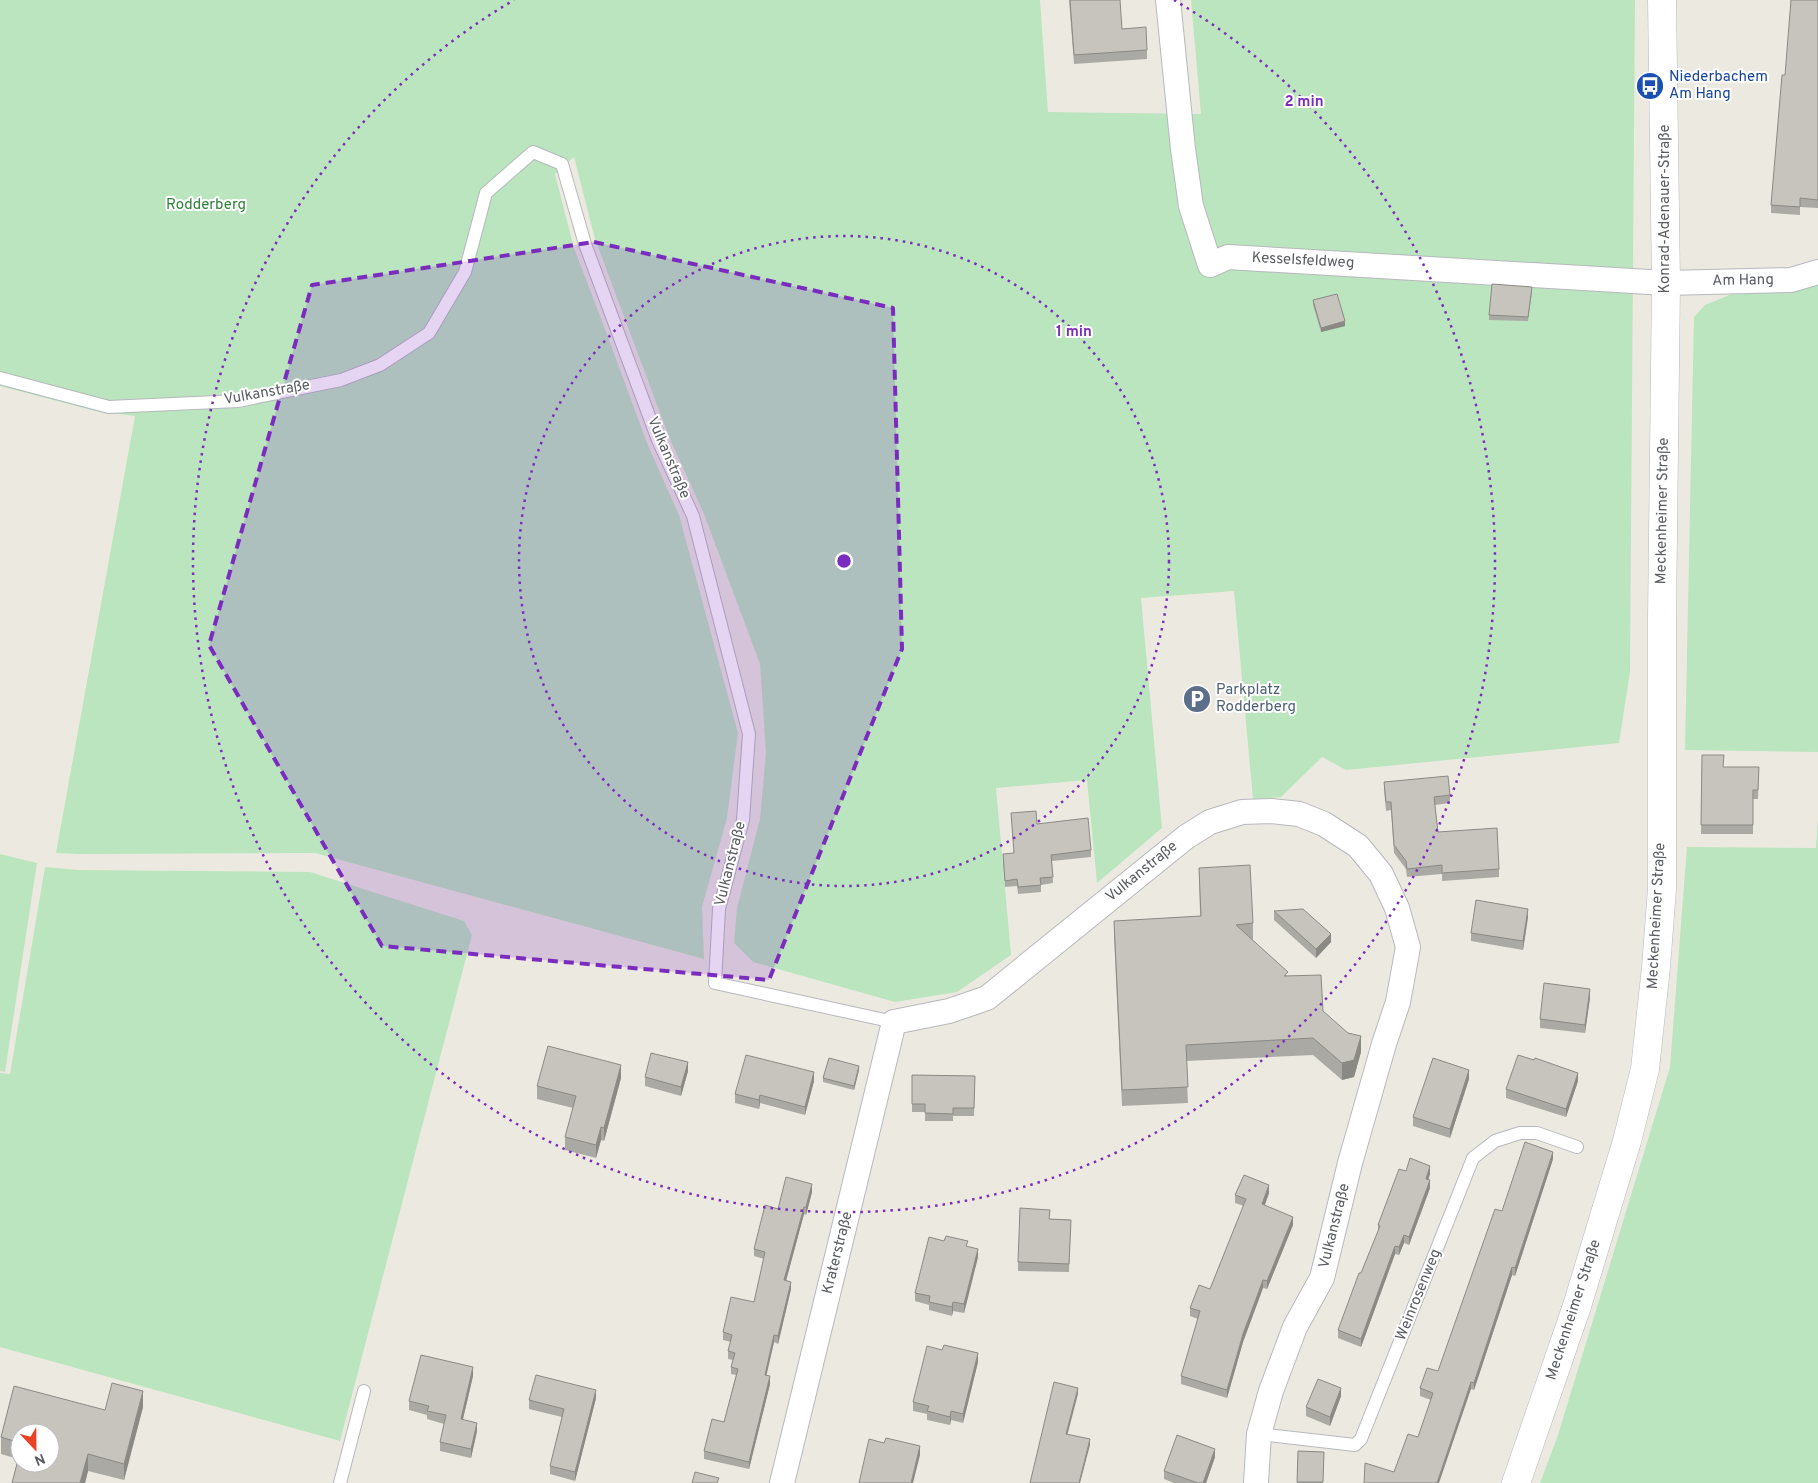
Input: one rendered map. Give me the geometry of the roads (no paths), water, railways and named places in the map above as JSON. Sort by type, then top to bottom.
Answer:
[{"type":"main road","name":"Konrad-Adenauer-Straße","points":[[1662,0],[1666,329]]},
{"type":"main road","name":"Meckenheimer Straße","points":[[1516,1483],[1576,1306],[1627,1141],[1644,1069],[1656,966],[1662,889],[1662,627],[1666,329]]},
{"type":"street","name":"Kesselsfeldweg","points":[[1168,0],[1183,149],[1192,206],[1210,265],[1228,257],[1666,283]]},
{"type":"street","name":"Am Hang","points":[[1666,283],[1791,280],[1818,272]]},
{"type":"street","name":"Vulkanstraße","points":[[894,1022],[949,1011],[987,998],[1186,837],[1210,822],[1242,812],[1271,811],[1299,814],[1324,824],[1358,846],[1381,874],[1397,908],[1408,947],[1398,1002],[1350,1163],[1322,1278],[1295,1327],[1271,1391],[1259,1434],[1256,1483]]},
{"type":"street","name":"Kraterstraße","points":[[782,1483],[894,1022]]},
{"type":"lane","name":"Vulkanstraße","points":[[0,378],[109,407],[238,401],[341,380],[380,366],[429,333],[466,272],[486,193],[533,152],[562,164],[588,253],[658,440],[693,516],[749,734],[743,820],[719,909],[715,983],[894,1022]]},
{"type":"lane","name":"Weinrosenweg","points":[[1259,1434],[1355,1446],[1361,1439],[1473,1158],[1495,1141],[1520,1134],[1537,1133],[1577,1147]]},
{"type":"lane","points":[[340,1483],[364,1391]]},
{"type":"place","name":"Niederbachem Am Hang","points":[[1650,86]]},
{"type":"place","name":"Parkplatz Rodderberg","points":[[1197,699]]},
{"type":"park label","name":"Rodderberg","points":[[206,205]]}]
